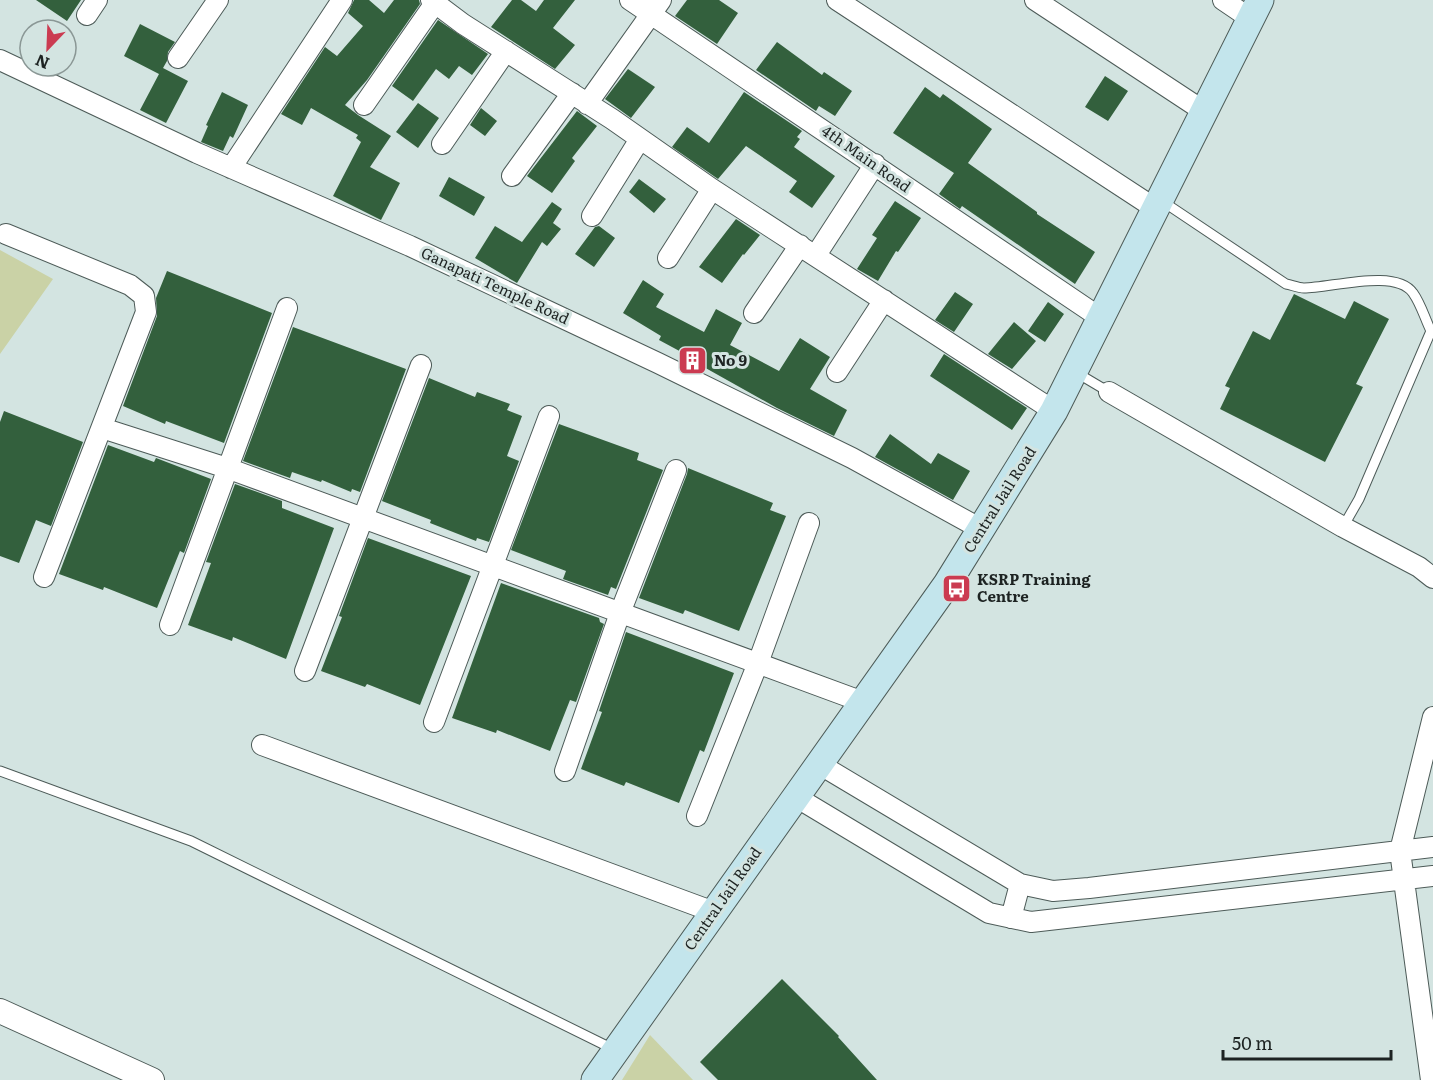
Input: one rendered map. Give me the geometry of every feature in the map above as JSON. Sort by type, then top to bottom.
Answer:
[{"type":"main road","name":"Central Jail Road","points":[[594,1080],[947,584],[1054,411],[1256,9]]},
{"type":"street","points":[[178,58],[218,0]]},
{"type":"street","points":[[231,168],[342,0]]},
{"type":"street","name":"4th Main Road","points":[[630,0],[656,7],[874,164],[1102,319]]},
{"type":"street","points":[[837,0],[1158,205]]},
{"type":"street","points":[[1035,0],[1205,112]]},
{"type":"street","points":[[1223,0],[1256,9]]},
{"type":"street","points":[[364,105],[433,2],[712,189],[1054,411]]},
{"type":"street","points":[[512,176],[656,7]]},
{"type":"street","points":[[442,144],[506,51]]},
{"type":"street","name":"Ganapati Temple Road","points":[[0,60],[231,168],[410,246],[658,363],[852,458],[981,529]]},
{"type":"street","points":[[592,216],[640,139]]},
{"type":"street","points":[[754,313],[808,250],[874,164]]},
{"type":"street","points":[[668,258],[712,189]]},
{"type":"street","points":[[6,234],[130,285],[144,296],[146,312],[44,577]]},
{"type":"street","points":[[837,372],[884,300]]},
{"type":"street","points":[[170,625],[286,308]]},
{"type":"street","points":[[304,671],[421,365]]},
{"type":"street","points":[[1109,392],[1343,527],[1419,567],[1433,578]]},
{"type":"street","points":[[434,722],[549,416]]},
{"type":"street","points":[[102,428],[226,468],[863,702]]},
{"type":"street","points":[[565,771],[620,613],[676,470]]},
{"type":"street","points":[[697,816],[758,663],[809,523]]},
{"type":"street","points":[[1431,1080],[1430,1056],[1400,851],[1433,717]]},
{"type":"street","points":[[262,745],[714,912]]},
{"type":"street","points":[[819,764],[1020,884],[1053,891],[1433,847]]},
{"type":"street","points":[[796,797],[989,913],[1031,922],[1433,876]]},
{"type":"street","points":[[1011,918],[1020,884]]},
{"type":"street","points":[[0,1011],[152,1080]]},
{"type":"lane","points":[[1158,205],[1286,284],[1304,288],[1349,282],[1389,281],[1404,285],[1413,292],[1431,331],[1359,499],[1343,527]]},
{"type":"lane","points":[[1075,372],[1109,392]]},
{"type":"lane","points":[[0,771],[191,841],[615,1051]]},
{"type":"green space","points":[[0,250],[53,279],[0,354]]},
{"type":"green space","points":[[650,1035],[693,1080],[622,1080]]},
{"type":"building","points":[[36,0],[81,0],[69,18],[63,18]]},
{"type":"building","points":[[354,0],[369,0],[384,13],[394,0],[419,0],[420,4],[367,80],[345,105],[391,136],[370,167],[400,183],[381,220],[333,196],[361,142],[356,138],[358,135],[311,108],[302,125],[281,114],[325,47],[337,56],[363,26],[348,13]]},
{"type":"building","points":[[512,0],[521,0],[536,11],[544,0],[575,0],[553,28],[575,45],[555,69],[491,27]]},
{"type":"building","points":[[687,0],[719,0],[738,13],[717,44],[675,16]]},
{"type":"building","points":[[438,20],[488,54],[472,75],[459,66],[449,79],[436,69],[413,101],[392,86]]},
{"type":"building","points":[[140,24],[175,42],[168,52],[163,68],[188,81],[166,123],[140,110],[159,74],[124,56]]},
{"type":"building","points":[[777,42],[822,75],[824,72],[852,91],[835,116],[819,106],[816,111],[756,70]]},
{"type":"building","points":[[628,69],[655,87],[631,118],[605,99]]},
{"type":"building","points":[[1105,76],[1128,91],[1108,121],[1085,107]]},
{"type":"building","points":[[925,87],[940,98],[943,94],[992,129],[968,163],[1037,214],[1095,252],[1075,284],[962,206],[960,209],[939,194],[954,173],[893,133]]},
{"type":"building","points":[[222,92],[248,105],[233,138],[230,136],[223,151],[201,142],[208,126],[206,125]]},
{"type":"building","points":[[744,92],[802,131],[794,147],[835,176],[812,208],[789,192],[797,181],[746,146],[718,179],[672,147],[687,127],[709,143]]},
{"type":"building","points":[[418,103],[439,118],[418,148],[396,132]]},
{"type":"building","points":[[481,108],[497,121],[485,136],[470,125]]},
{"type":"building","points":[[577,111],[597,126],[572,158],[575,161],[552,193],[527,176]]},
{"type":"building","points":[[449,177],[485,197],[474,216],[439,196]]},
{"type":"building","points":[[639,179],[666,199],[654,213],[629,192]]},
{"type":"building","points":[[895,201],[921,218],[898,252],[896,251],[878,281],[857,269],[877,238],[872,235]]},
{"type":"building","points":[[552,202],[562,209],[553,223],[561,229],[547,246],[542,242],[517,283],[475,258],[495,226],[522,242]]},
{"type":"building","points":[[736,219],[760,235],[722,283],[699,267]]},
{"type":"building","points":[[599,226],[615,238],[594,267],[575,254],[595,227]]},
{"type":"building","points":[[167,271],[272,313],[224,443],[166,421],[165,424],[123,406],[157,316],[156,298]]},
{"type":"building","points":[[643,280],[664,294],[656,307],[704,332],[716,309],[742,323],[730,345],[779,371],[800,338],[830,357],[810,389],[847,410],[834,436],[777,408],[702,366],[700,370],[682,361],[685,354],[659,340],[661,336],[623,313]]},
{"type":"building","points":[[955,292],[973,304],[954,332],[935,320]]},
{"type":"building","points":[[1294,294],[1345,319],[1354,301],[1389,319],[1356,384],[1363,387],[1325,462],[1220,409],[1230,388],[1225,386],[1253,331],[1270,340]]},
{"type":"building","points":[[1048,302],[1064,314],[1045,342],[1028,331]]},
{"type":"building","points":[[1014,322],[1036,341],[1012,369],[988,354]]},
{"type":"building","points":[[293,327],[406,369],[360,492],[352,489],[351,492],[322,480],[321,482],[292,472],[290,478],[243,461]]},
{"type":"building","points":[[944,354],[1027,408],[1012,430],[930,376]]},
{"type":"building","points":[[429,378],[475,397],[477,392],[510,404],[507,410],[522,416],[507,456],[519,461],[489,542],[477,538],[476,541],[382,501]]},
{"type":"building","points":[[4,411],[83,442],[51,526],[36,520],[19,563],[0,556],[0,422]]},
{"type":"building","points":[[559,424],[639,453],[637,460],[663,470],[616,589],[611,587],[608,595],[563,579],[566,571],[511,550]]},
{"type":"building","points":[[890,434],[931,464],[938,453],[970,471],[953,500],[875,457]]},
{"type":"building","points":[[108,445],[154,462],[156,458],[211,479],[184,553],[180,551],[157,608],[104,587],[103,590],[59,574]]},
{"type":"building","points":[[688,468],[773,503],[770,510],[786,516],[739,631],[685,610],[683,614],[639,598]]},
{"type":"building","points":[[235,484],[282,501],[282,508],[334,528],[286,659],[233,637],[232,641],[188,625],[211,563],[206,562]]},
{"type":"building","points":[[368,538],[471,576],[420,705],[367,684],[365,687],[321,671],[342,617],[339,616]]},
{"type":"building","points":[[501,583],[599,618],[604,624],[576,702],[570,700],[550,751],[497,730],[496,733],[452,718]]},
{"type":"building","points":[[626,632],[734,673],[704,752],[700,750],[679,803],[626,782],[624,786],[581,769],[602,712],[599,711]]},
{"type":"building","points":[[782,979],[839,1036],[877,1080],[718,1080],[700,1062]]},
{"type":"place","name":"No 9","points":[[693,361]]},
{"type":"place","name":"KSRP Training Centre","points":[[956,589]]}]
